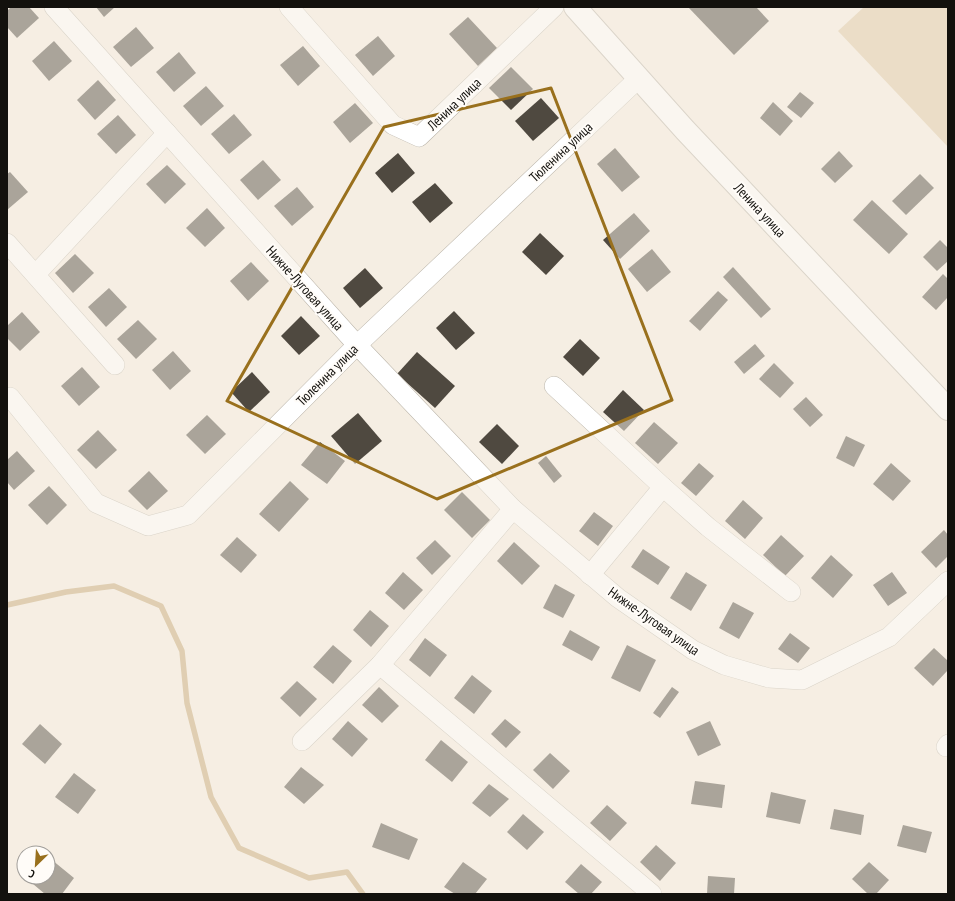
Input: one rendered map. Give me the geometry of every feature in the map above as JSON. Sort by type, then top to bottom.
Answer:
[{"type":"main road","name":"Ленина улица","points":[[575,7],[685,130],[948,409]]},
{"type":"street","name":"Нижне-Луговая улица","points":[[54,7],[356,345],[513,509],[590,576],[618,598],[693,650],[724,665],[769,678],[802,680],[889,637],[948,581]]},
{"type":"street","name":"Ленина улица","points":[[289,7],[393,125],[420,137],[554,7]]},
{"type":"street","name":"Тюленина улица","points":[[10,397],[96,502],[148,526],[188,515],[356,345],[639,78]]},
{"type":"street","points":[[36,274],[167,133]]},
{"type":"street","points":[[7,243],[115,365]]},
{"type":"street","points":[[554,386],[708,527],[791,592]]},
{"type":"street","points":[[590,576],[663,487]]},
{"type":"street","points":[[302,741],[380,665],[513,509]]},
{"type":"street","points":[[380,665],[652,894]]},
{"type":"highlighted area","points":[[551,88],[672,400],[437,499],[227,401],[384,127]]},
{"type":"shaded area","points":[[864,7],[948,7],[948,147],[838,31]]},
{"type":"building","points":[[11,7],[29,7],[39,18],[17,38],[7,27],[7,11]]},
{"type":"building","points":[[96,7],[115,7],[104,17]]},
{"type":"building","points":[[688,7],[756,7],[769,21],[734,55]]},
{"type":"building","points":[[468,17],[497,48],[478,66],[449,34]]},
{"type":"building","points":[[136,27],[154,48],[131,67],[113,47]]},
{"type":"building","points":[[378,36],[395,56],[373,76],[355,55]]},
{"type":"building","points":[[54,41],[72,61],[49,81],[32,61]]},
{"type":"building","points":[[303,46],[320,66],[298,86],[280,65]]},
{"type":"building","points":[[179,52],[196,73],[174,92],[156,72]]},
{"type":"building","points":[[511,67],[533,89],[511,110],[489,88]]},
{"type":"building","points":[[98,80],[116,100],[95,120],[77,100]]},
{"type":"building","points":[[206,86],[224,106],[201,126],[183,106]]},
{"type":"building","points":[[800,92],[814,103],[801,118],[787,107]]},
{"type":"building","points":[[541,98],[559,118],[533,141],[515,121]]},
{"type":"building","points":[[773,102],[793,121],[780,136],[760,118]]},
{"type":"building","points":[[355,103],[373,123],[350,143],[333,122]]},
{"type":"building","points":[[234,114],[252,135],[229,154],[211,134]]},
{"type":"building","points":[[118,115],[136,135],[116,154],[97,134]]},
{"type":"building","points":[[615,148],[640,177],[622,192],[597,164]]},
{"type":"building","points":[[839,151],[853,166],[835,183],[821,169]]},
{"type":"building","points":[[398,153],[415,173],[392,193],[375,173]]},
{"type":"building","points":[[263,160],[281,180],[258,200],[240,180]]},
{"type":"building","points":[[167,165],[186,184],[165,204],[146,184]]},
{"type":"building","points":[[10,172],[28,192],[7,210],[7,174]]},
{"type":"building","points":[[920,174],[934,188],[906,215],[892,201]]},
{"type":"building","points":[[435,183],[453,203],[430,223],[412,202]]},
{"type":"building","points":[[297,187],[314,207],[292,226],[274,206]]},
{"type":"building","points":[[872,200],[908,234],[889,254],[853,220]]},
{"type":"building","points":[[207,208],[225,228],[205,247],[186,228]]},
{"type":"building","points":[[634,213],[650,231],[620,259],[603,240]]},
{"type":"building","points":[[540,233],[564,256],[546,275],[522,252]]},
{"type":"building","points":[[940,240],[948,248],[948,261],[937,271],[923,257]]},
{"type":"building","points":[[652,249],[671,272],[647,292],[628,269]]},
{"type":"building","points":[[75,254],[94,273],[73,293],[55,273]]},
{"type":"building","points":[[251,262],[269,281],[248,301],[230,281]]},
{"type":"building","points":[[733,267],[771,309],[761,318],[723,277]]},
{"type":"building","points":[[365,268],[383,288],[360,308],[343,288]]},
{"type":"building","points":[[943,274],[948,279],[948,297],[936,310],[922,297]]},
{"type":"building","points":[[109,288],[127,307],[106,327],[88,307]]},
{"type":"building","points":[[718,291],[728,300],[700,331],[689,321]]},
{"type":"building","points":[[454,311],[475,333],[456,350],[436,328]]},
{"type":"building","points":[[22,312],[40,332],[20,351],[7,338],[7,326]]},
{"type":"building","points":[[301,316],[320,336],[299,355],[281,336]]},
{"type":"building","points":[[138,320],[157,339],[136,359],[117,339]]},
{"type":"building","points":[[580,339],[600,358],[583,376],[563,357]]},
{"type":"building","points":[[755,344],[765,356],[744,374],[734,362]]},
{"type":"building","points":[[173,351],[191,371],[170,390],[152,370]]},
{"type":"building","points":[[417,352],[455,386],[435,408],[397,374]]},
{"type":"building","points":[[774,363],[794,383],[780,398],[759,379]]},
{"type":"building","points":[[82,367],[100,387],[79,406],[61,386]]},
{"type":"building","points":[[252,372],[270,392],[249,412],[231,392]]},
{"type":"building","points":[[623,390],[644,410],[624,431],[603,412]]},
{"type":"building","points":[[806,397],[823,415],[810,427],[793,409]]},
{"type":"building","points":[[358,413],[382,441],[355,464],[331,436]]},
{"type":"building","points":[[207,415],[226,434],[205,454],[186,435]]},
{"type":"building","points":[[654,422],[678,443],[658,464],[635,443]]},
{"type":"building","points":[[497,424],[519,446],[502,464],[479,442]]},
{"type":"building","points":[[98,430],[117,450],[96,469],[77,450]]},
{"type":"building","points":[[846,436],[865,445],[854,467],[836,458]]},
{"type":"building","points":[[320,442],[345,461],[327,484],[301,465]]},
{"type":"building","points":[[17,451],[35,471],[14,490],[7,482],[7,460]]},
{"type":"building","points":[[546,456],[562,476],[554,483],[538,463]]},
{"type":"building","points":[[699,463],[714,476],[696,496],[681,483]]},
{"type":"building","points":[[891,463],[911,481],[893,501],[873,484]]},
{"type":"building","points":[[149,471],[168,491],[147,510],[128,491]]},
{"type":"building","points":[[290,481],[309,499],[279,532],[259,514]]},
{"type":"building","points":[[49,486],[67,505],[47,525],[28,505]]},
{"type":"building","points":[[462,492],[490,520],[472,538],[444,510]]},
{"type":"building","points":[[743,500],[763,518],[745,539],[725,521]]},
{"type":"building","points":[[594,512],[613,526],[598,546],[579,531]]},
{"type":"building","points":[[944,530],[948,535],[948,556],[936,568],[921,552]]},
{"type":"building","points":[[781,535],[804,556],[785,576],[763,555]]},
{"type":"building","points":[[237,537],[257,555],[241,573],[220,555]]},
{"type":"building","points":[[435,540],[451,556],[432,575],[416,558]]},
{"type":"building","points":[[514,542],[540,566],[522,585],[497,561]]},
{"type":"building","points":[[643,549],[670,567],[658,585],[631,567]]},
{"type":"building","points":[[831,555],[853,575],[833,598],[811,578]]},
{"type":"building","points":[[403,572],[423,590],[404,610],[385,593]]},
{"type":"building","points":[[686,572],[707,585],[691,611],[670,598]]},
{"type":"building","points":[[892,572],[907,593],[888,606],[873,585]]},
{"type":"building","points":[[555,584],[575,595],[563,618],[543,608]]},
{"type":"building","points":[[733,602],[754,613],[739,639],[719,628]]},
{"type":"building","points":[[370,610],[389,626],[371,647],[353,630]]},
{"type":"building","points":[[570,630],[600,647],[592,661],[562,645]]},
{"type":"building","points":[[790,633],[810,648],[798,663],[778,649]]},
{"type":"building","points":[[425,638],[447,655],[430,677],[409,660]]},
{"type":"building","points":[[333,645],[352,661],[333,684],[313,667]]},
{"type":"building","points":[[627,645],[656,660],[640,692],[611,678]]},
{"type":"building","points":[[934,648],[948,661],[948,670],[933,686],[914,668]]},
{"type":"building","points":[[472,675],[492,691],[474,714],[454,698]]},
{"type":"building","points":[[297,681],[317,699],[300,717],[280,698]]},
{"type":"building","points":[[379,687],[399,706],[382,723],[362,705]]},
{"type":"building","points":[[672,687],[679,692],[660,718],[653,713]]},
{"type":"building","points":[[505,719],[521,732],[506,748],[491,734]]},
{"type":"building","points":[[348,721],[368,739],[352,757],[332,739]]},
{"type":"building","points":[[710,721],[721,745],[698,756],[686,732]]},
{"type":"building","points":[[40,724],[62,744],[45,764],[22,744]]},
{"type":"building","points":[[441,740],[468,762],[452,782],[425,760]]},
{"type":"building","points":[[550,753],[570,771],[553,789],[533,770]]},
{"type":"building","points":[[301,767],[324,785],[304,804],[284,787]]},
{"type":"building","points":[[74,773],[96,790],[78,814],[55,797]]},
{"type":"building","points":[[695,781],[725,785],[722,808],[691,804]]},
{"type":"building","points":[[489,784],[509,799],[490,817],[472,803]]},
{"type":"building","points":[[771,792],[806,800],[800,824],[766,817]]},
{"type":"building","points":[[607,805],[627,823],[610,841],[590,823]]},
{"type":"building","points":[[834,809],[864,815],[861,835],[830,829]]},
{"type":"building","points":[[523,814],[544,832],[527,850],[507,832]]},
{"type":"building","points":[[381,823],[418,839],[409,860],[372,847]]},
{"type":"building","points":[[903,825],[932,832],[926,853],[897,846]]},
{"type":"building","points":[[656,845],[676,863],[660,881],[640,862]]},
{"type":"building","points":[[463,862],[487,879],[475,894],[455,894],[444,887]]},
{"type":"building","points":[[869,862],[889,880],[876,894],[868,894],[852,879]]},
{"type":"building","points":[[56,863],[74,878],[62,894],[45,894],[34,885],[56,885]]},
{"type":"building","points":[[581,864],[602,882],[591,894],[579,894],[565,882]]},
{"type":"building","points":[[708,876],[735,878],[734,894],[707,894]]},
{"type":"waterway","points":[[7,605],[66,592],[114,586],[161,606],[182,651],[187,703],[211,797],[239,848],[309,878],[347,872],[363,894]]}]
